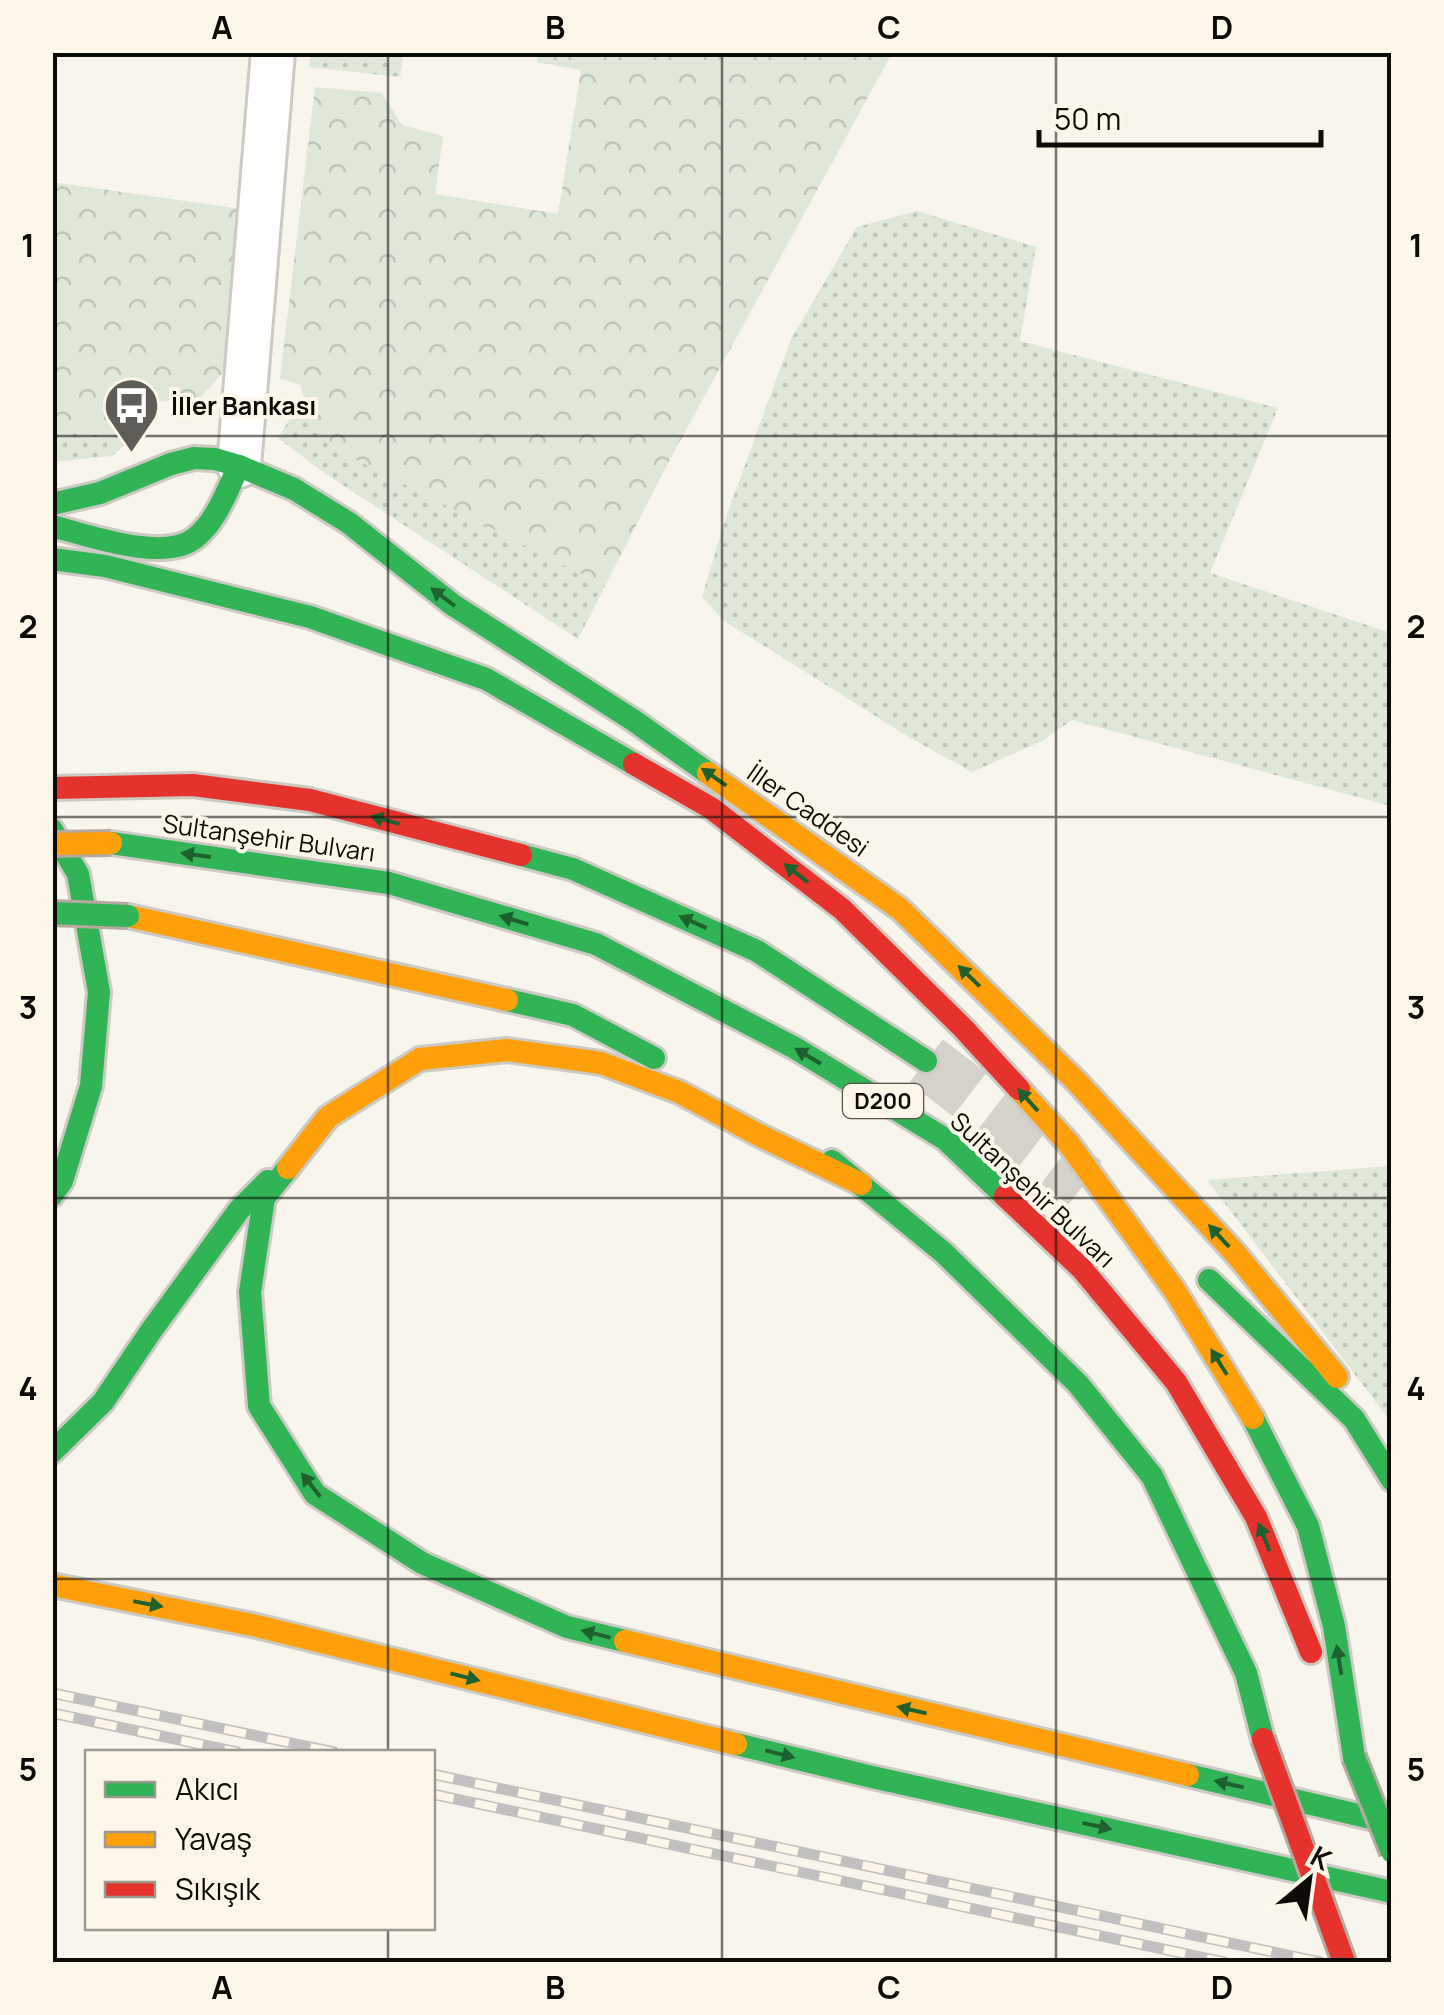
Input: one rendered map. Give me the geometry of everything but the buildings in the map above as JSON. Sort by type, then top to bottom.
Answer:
[{"type":"main road","name":"İller Caddesi","points":[[52,504],[100,493],[194,458],[239,466],[294,489],[349,523],[453,605],[633,720],[900,909],[1077,1082],[1235,1253],[1392,1446]]},
{"type":"main road","points":[[52,526],[123,543],[162,548],[187,544],[208,525],[239,466]]},
{"type":"main road","points":[[52,559],[105,566],[310,617],[486,679],[711,808],[842,909],[963,1028],[1069,1144],[1174,1291],[1250,1412],[1308,1526],[1334,1626],[1354,1757]]},
{"type":"main road","points":[[52,788],[193,785],[310,800],[573,870],[757,951],[926,1061]]},
{"type":"main road","points":[[52,830],[78,874],[98,992],[91,1086],[62,1181],[52,1195]]},
{"type":"main road","name":"Sultanşehir Bulvarı","points":[[52,844],[111,843],[389,882],[596,944],[795,1048],[945,1139],[1082,1269],[1176,1382],[1256,1518],[1392,1852]]},
{"type":"main road","points":[[52,914],[128,916],[573,1014],[802,1136],[944,1253],[1078,1384],[1152,1476],[1246,1673],[1263,1739],[1344,1962]]},
{"type":"main road","points":[[861,1184],[679,1092],[602,1063],[506,1050],[420,1060],[328,1116],[264,1198],[250,1292],[260,1406],[314,1494],[422,1563],[568,1627],[1392,1823]]},
{"type":"main road","points":[[52,1452],[103,1402],[239,1210],[311,1137]]},
{"type":"main road","points":[[1210,1280],[1354,1419],[1392,1480]]},
{"type":"main road","points":[[52,1585],[257,1626],[872,1777],[1392,1892]]},
{"type":"street","points":[[239,466],[272,52]]},
{"type":"green space","points":[[311,53],[400,53],[400,77],[309,67]]},
{"type":"green space","points":[[538,53],[892,53],[605,586],[341,452],[313,425],[300,385],[280,378],[315,87],[382,93],[402,125],[443,136],[435,194],[558,214],[581,70],[537,62]]},
{"type":"green space","points":[[52,182],[242,209],[224,372],[196,402],[158,401],[134,437],[53,432]]},
{"type":"green space","points":[[917,211],[1036,247],[1020,341],[1278,408],[1210,573],[1391,633],[1391,806],[1072,720],[1042,741],[972,772],[912,739],[724,621],[702,597],[725,520],[791,339],[857,227]]},
{"type":"green space","points":[[304,396],[313,425],[341,452],[605,586],[578,639],[323,472],[278,438]]},
{"type":"green space","points":[[52,432],[134,437],[112,456],[53,462]]},
{"type":"green space","points":[[1391,1166],[1391,1422],[1207,1180]]},
{"type":"tunnel","points":[[926,1061],[1085,1183]]},
{"type":"railway","points":[[52,1693],[324,1750]]},
{"type":"railway","points":[[52,1713],[228,1750]]},
{"type":"railway","points":[[435,1775],[1320,1962]]},
{"type":"railway","points":[[435,1795],[1224,1962]]},
{"type":"traffic: fast","points":[[52,504],[100,493],[194,458],[239,466],[294,489],[349,523],[453,605],[708,773]]},
{"type":"traffic: fast","points":[[52,526],[145,548],[181,545],[195,538],[209,523],[239,466]]},
{"type":"traffic: fast","points":[[52,559],[105,566],[310,617],[486,679],[634,764]]},
{"type":"traffic: fast","points":[[52,830],[78,874],[99,992],[91,1086],[62,1181],[52,1195]]},
{"type":"traffic: fast","points":[[111,843],[389,883],[596,944],[795,1048],[945,1139],[1005,1196]]},
{"type":"traffic: fast","points":[[521,855],[573,869],[757,951],[926,1061]]},
{"type":"traffic: fast","points":[[52,913],[128,916]]},
{"type":"traffic: fast","points":[[507,1000],[573,1015],[654,1058]]},
{"type":"traffic: fast","points":[[832,1161],[944,1253],[1078,1384],[1152,1476],[1246,1673],[1263,1739]]},
{"type":"traffic: fast","points":[[288,1168],[264,1198],[250,1292],[259,1406],[315,1494],[422,1563],[567,1627],[625,1641]]},
{"type":"traffic: fast","points":[[52,1452],[103,1402],[239,1210],[268,1181]]},
{"type":"traffic: fast","points":[[1209,1280],[1354,1419],[1392,1480]]},
{"type":"traffic: fast","points":[[1253,1418],[1308,1526],[1334,1626],[1354,1757]]},
{"type":"traffic: fast","points":[[736,1744],[1392,1892]]},
{"type":"traffic: fast","points":[[1354,1757],[1392,1852]]},
{"type":"traffic: fast","points":[[1188,1775],[1392,1823]]},
{"type":"traffic: slow","points":[[708,773],[900,909],[1077,1082],[1235,1253],[1337,1377]]},
{"type":"traffic: slow","points":[[52,844],[111,843]]},
{"type":"traffic: slow","points":[[128,916],[507,1000]]},
{"type":"traffic: slow","points":[[288,1168],[328,1117],[420,1059],[507,1050],[601,1063],[679,1092],[861,1184]]},
{"type":"traffic: slow","points":[[1019,1089],[1069,1144],[1175,1291],[1253,1418]]},
{"type":"traffic: slow","points":[[52,1585],[257,1626],[736,1744]]},
{"type":"traffic: slow","points":[[625,1641],[1188,1775]]},
{"type":"traffic: jam","points":[[634,764],[711,808],[842,909],[1019,1089]]},
{"type":"traffic: jam","points":[[52,788],[193,785],[310,800],[521,855]]},
{"type":"traffic: jam","points":[[1005,1196],[1082,1269],[1176,1382],[1256,1517],[1311,1652]]},
{"type":"traffic: jam","points":[[1263,1739],[1344,1962]]},
{"type":"place","name":"İller Bankası","points":[[132,455]]}]
